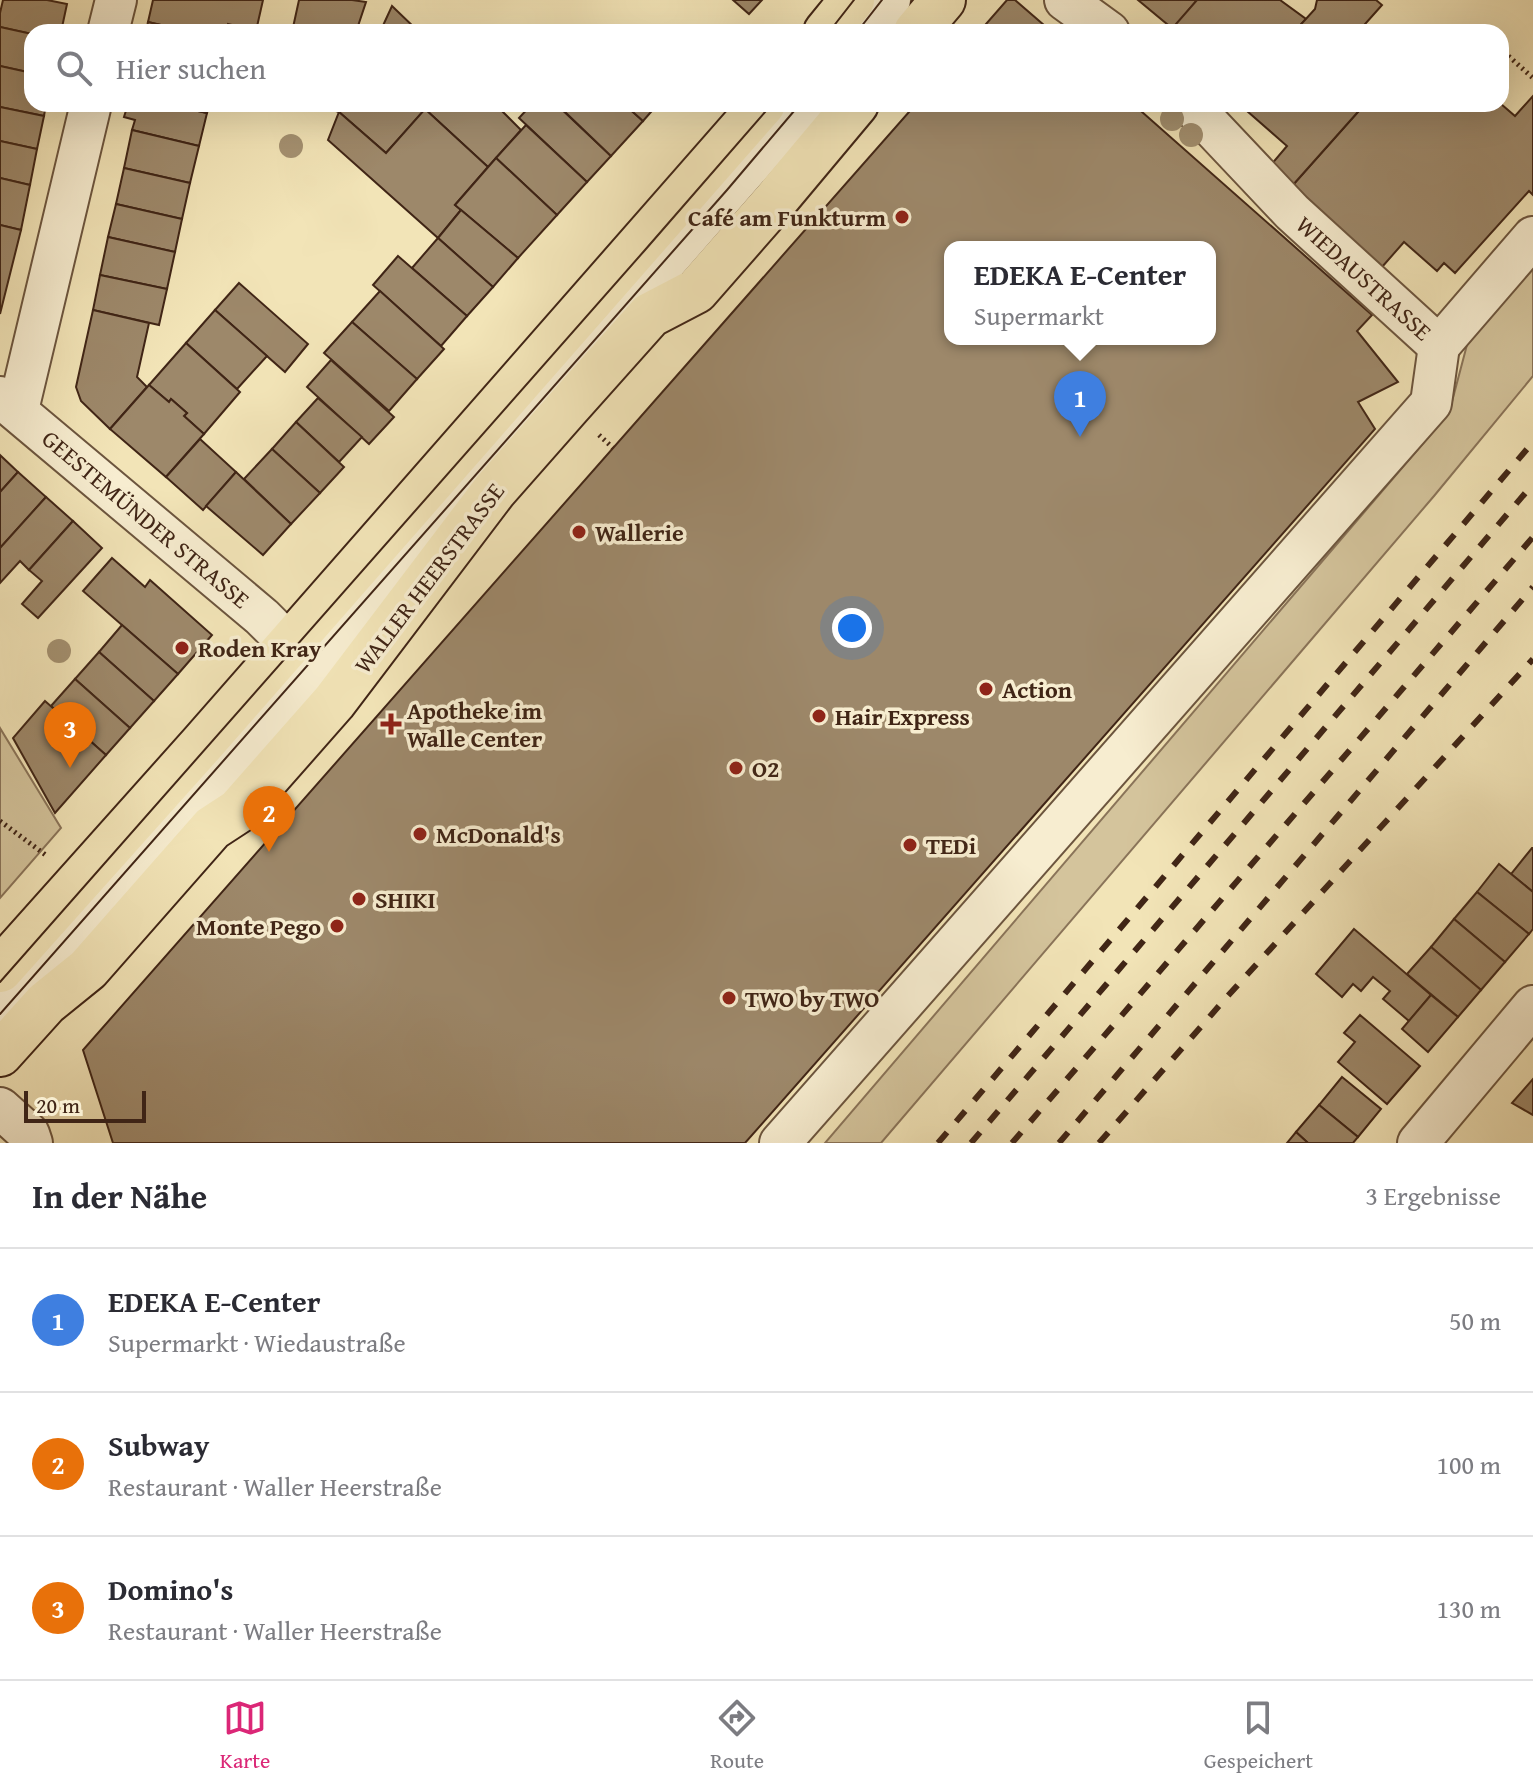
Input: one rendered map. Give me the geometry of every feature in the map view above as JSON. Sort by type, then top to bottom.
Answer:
[{"type":"main road","points":[[832,24],[852,0]]},
{"type":"main road","points":[[923,24],[943,0]]},
{"type":"main road","points":[[0,970],[81,879],[220,747],[289,644],[756,112]]},
{"type":"main road","name":"WALLER HEERSTRASSE","points":[[0,1054],[46,1003],[88,969],[212,828],[238,811],[334,702],[494,491],[650,315],[696,291],[849,112]]},
{"type":"main road","points":[[212,828],[226,799],[241,780],[243,766],[220,747]]},
{"type":"street","points":[[110,24],[116,0]]},
{"type":"street","points":[[874,24],[890,0]]},
{"type":"street","points":[[1065,0],[1098,24]]},
{"type":"street","points":[[9,404],[89,112]]},
{"type":"street","points":[[0,1020],[220,747],[797,112]]},
{"type":"street","name":"WIEDAUSTRASSE","points":[[1198,112],[1292,212],[1439,346],[1533,237]]},
{"type":"street","points":[[780,1143],[1431,403],[1439,346]]},
{"type":"street","name":"GEESTEMÜNDER STRASSE","points":[[9,404],[262,617],[289,644]]},
{"type":"street","points":[[1418,1143],[1533,1006]]},
{"type":"street","points":[[0,1108],[29,1134],[32,1143]]},
{"type":"path","points":[[1509,56],[1533,78]]},
{"type":"path","points":[[0,821],[81,879]]},
{"type":"shaded area","points":[[1533,264],[1533,376],[881,1143],[825,1143],[1449,413],[1468,341]]},
{"type":"shaded area","points":[[0,728],[61,828],[0,898]]},
{"type":"building","points":[[3,0],[47,0],[67,4],[63,24],[24,24],[24,32],[0,27]]},
{"type":"building","points":[[153,0],[263,0],[258,24],[148,22]]},
{"type":"building","points":[[299,0],[366,2],[359,24],[294,24]]},
{"type":"building","points":[[733,0],[762,0],[749,14]]},
{"type":"building","points":[[1007,0],[1015,0],[1043,24],[986,24]]},
{"type":"building","points":[[1138,0],[1197,0],[1177,24],[1167,24]]},
{"type":"building","points":[[1197,0],[1280,0],[1306,19],[1301,24],[1176,24]]},
{"type":"building","points":[[1317,0],[1376,0],[1382,5],[1365,24],[1301,24],[1315,9]]},
{"type":"building","points":[[392,6],[411,24],[384,24]]},
{"type":"building","points":[[0,27],[24,32],[24,71],[0,66]]},
{"type":"building","points":[[0,66],[24,71],[24,112],[0,107]]},
{"type":"building","points":[[1533,96],[1533,195],[1529,191],[1455,273],[1444,263],[1437,271],[1404,242],[1382,267],[1292,186],[1358,112],[1509,111],[1515,116]]},
{"type":"building","points":[[0,107],[44,116],[37,149],[0,141]]},
{"type":"building","points":[[24,112],[45,112],[44,116]]},
{"type":"building","points":[[126,112],[207,113],[199,146],[132,130],[135,120],[124,117]]},
{"type":"building","points":[[339,112],[423,112],[386,153]]},
{"type":"building","points":[[339,112],[386,153],[422,112],[428,112],[488,167],[455,205],[461,210],[438,238],[328,140]]},
{"type":"building","points":[[428,112],[503,112],[521,130],[488,167]]},
{"type":"building","points":[[525,112],[564,112],[611,156],[587,182],[519,118]]},
{"type":"building","points":[[565,112],[633,112],[643,121],[611,156]]},
{"type":"building","points":[[633,112],[651,112],[643,121]]},
{"type":"building","points":[[909,112],[1142,112],[1372,315],[1357,331],[1398,382],[1358,402],[1375,429],[745,1143],[113,1143],[83,1050]]},
{"type":"building","points":[[1248,112],[1358,112],[1292,186],[1270,166],[1287,146]]},
{"type":"building","points":[[526,125],[587,182],[557,215],[496,158]]},
{"type":"building","points":[[132,130],[199,146],[190,183],[124,168]]},
{"type":"building","points":[[0,141],[37,149],[30,185],[0,178]]},
{"type":"building","points":[[496,158],[557,215],[518,258],[455,205]]},
{"type":"building","points":[[124,168],[190,183],[182,219],[116,204]]},
{"type":"building","points":[[0,178],[30,185],[21,230],[0,225]]},
{"type":"building","points":[[116,204],[182,219],[175,252],[108,237]]},
{"type":"building","points":[[461,210],[518,258],[493,287],[438,238]]},
{"type":"building","points":[[0,225],[21,230],[0,314]]},
{"type":"building","points":[[108,237],[175,252],[167,289],[100,275]]},
{"type":"building","points":[[438,238],[493,287],[467,316],[412,268]]},
{"type":"building","points":[[398,256],[467,316],[441,346],[373,285]]},
{"type":"building","points":[[100,275],[167,289],[159,325],[93,310]]},
{"type":"building","points":[[239,283],[308,344],[285,372],[215,310]]},
{"type":"building","points":[[380,291],[444,349],[417,379],[352,322]]},
{"type":"building","points":[[93,310],[149,323],[137,377],[147,387],[110,429],[81,401],[76,387]]},
{"type":"building","points":[[215,310],[267,356],[237,389],[186,343]]},
{"type":"building","points":[[352,322],[417,379],[389,411],[324,353]]},
{"type":"building","points":[[186,343],[240,392],[204,434],[184,416],[187,413],[149,385]]},
{"type":"building","points":[[331,360],[394,417],[369,444],[307,387]]},
{"type":"building","points":[[149,385],[187,413],[184,416],[204,434],[166,477],[110,429]]},
{"type":"building","points":[[318,398],[362,437],[339,462],[296,422]]},
{"type":"building","points":[[296,422],[344,467],[320,493],[272,449]]},
{"type":"building","points":[[200,439],[236,472],[203,510],[166,477]]},
{"type":"building","points":[[272,449],[320,493],[291,524],[244,479]]},
{"type":"building","points":[[0,455],[18,472],[0,492]]},
{"type":"building","points":[[18,472],[46,497],[0,548],[0,492]]},
{"type":"building","points":[[236,472],[291,524],[263,555],[206,506]]},
{"type":"building","points":[[46,497],[73,521],[29,570],[20,561],[0,583],[0,548]]},
{"type":"building","points":[[73,521],[102,548],[38,618],[22,604],[42,581],[29,570]]},
{"type":"building","points":[[112,558],[145,587],[150,580],[212,635],[178,674],[83,591]]},
{"type":"building","points":[[122,625],[178,674],[154,701],[99,652]]},
{"type":"building","points":[[99,652],[154,701],[130,728],[75,679]]},
{"type":"building","points":[[75,679],[130,728],[106,755],[51,706]]},
{"type":"building","points":[[45,701],[106,755],[55,813],[13,738]]},
{"type":"building","points":[[1533,848],[1533,892],[1511,874]]},
{"type":"building","points":[[1499,864],[1533,892],[1533,929],[1529,934],[1477,892]]},
{"type":"building","points":[[1477,892],[1529,934],[1505,962],[1454,919]]},
{"type":"building","points":[[1454,919],[1505,962],[1481,990],[1431,947]]},
{"type":"building","points":[[1354,929],[1431,995],[1409,1021],[1383,999],[1390,991],[1373,977],[1361,991],[1353,984],[1342,997],[1316,974]]},
{"type":"building","points":[[1431,947],[1481,990],[1458,1017],[1407,974]]},
{"type":"building","points":[[1431,995],[1458,1017],[1428,1052],[1402,1029]]},
{"type":"building","points":[[1360,1015],[1420,1066],[1387,1104],[1338,1062],[1355,1042],[1344,1033]]},
{"type":"building","points":[[1342,1077],[1381,1109],[1358,1137],[1319,1105]]},
{"type":"building","points":[[1533,1079],[1533,1115],[1512,1103]]},
{"type":"building","points":[[1319,1105],[1358,1137],[1353,1143],[1308,1143],[1296,1132]]},
{"type":"building","points":[[1296,1132],[1308,1143],[1287,1143]]},
{"type":"tram line","points":[[835,24],[854,0]]},
{"type":"tram line","points":[[863,24],[882,0]]},
{"type":"tram line","points":[[0,982],[765,112]]},
{"type":"tram line","points":[[0,1014],[793,112]]},
{"type":"railway","points":[[938,1143],[1533,442]]},
{"type":"railway","points":[[971,1143],[1533,484]]},
{"type":"railway","points":[[1012,1143],[1533,537]]},
{"type":"railway","points":[[1059,1143],[1533,587]]},
{"type":"railway","points":[[1099,1143],[1533,659]]},
{"type":"place","name":"Café am Funkturm","points":[[902,217]]},
{"type":"place","name":"EDEKA E-Center","points":[[1080,437]]},
{"type":"place","name":"Wallerie","points":[[579,532]]},
{"type":"place","name":"Roden Kray","points":[[182,648]]},
{"type":"place","name":"Action","points":[[986,689]]},
{"type":"place","name":"Hair Express","points":[[819,716]]},
{"type":"place","name":"Apotheke im Walle Center","points":[[391,724]]},
{"type":"place","name":"Domino's","points":[[70,768]]},
{"type":"place","name":"O2","points":[[736,768]]},
{"type":"place","name":"McDonald's","points":[[420,834]]},
{"type":"place","name":"TEDi","points":[[910,845]]},
{"type":"place","name":"Subway","points":[[269,852]]},
{"type":"place","name":"SHIKI","points":[[359,899]]},
{"type":"place","name":"Monte Pego","points":[[337,926]]},
{"type":"place","name":"TWO by TWO","points":[[729,998]]}]
